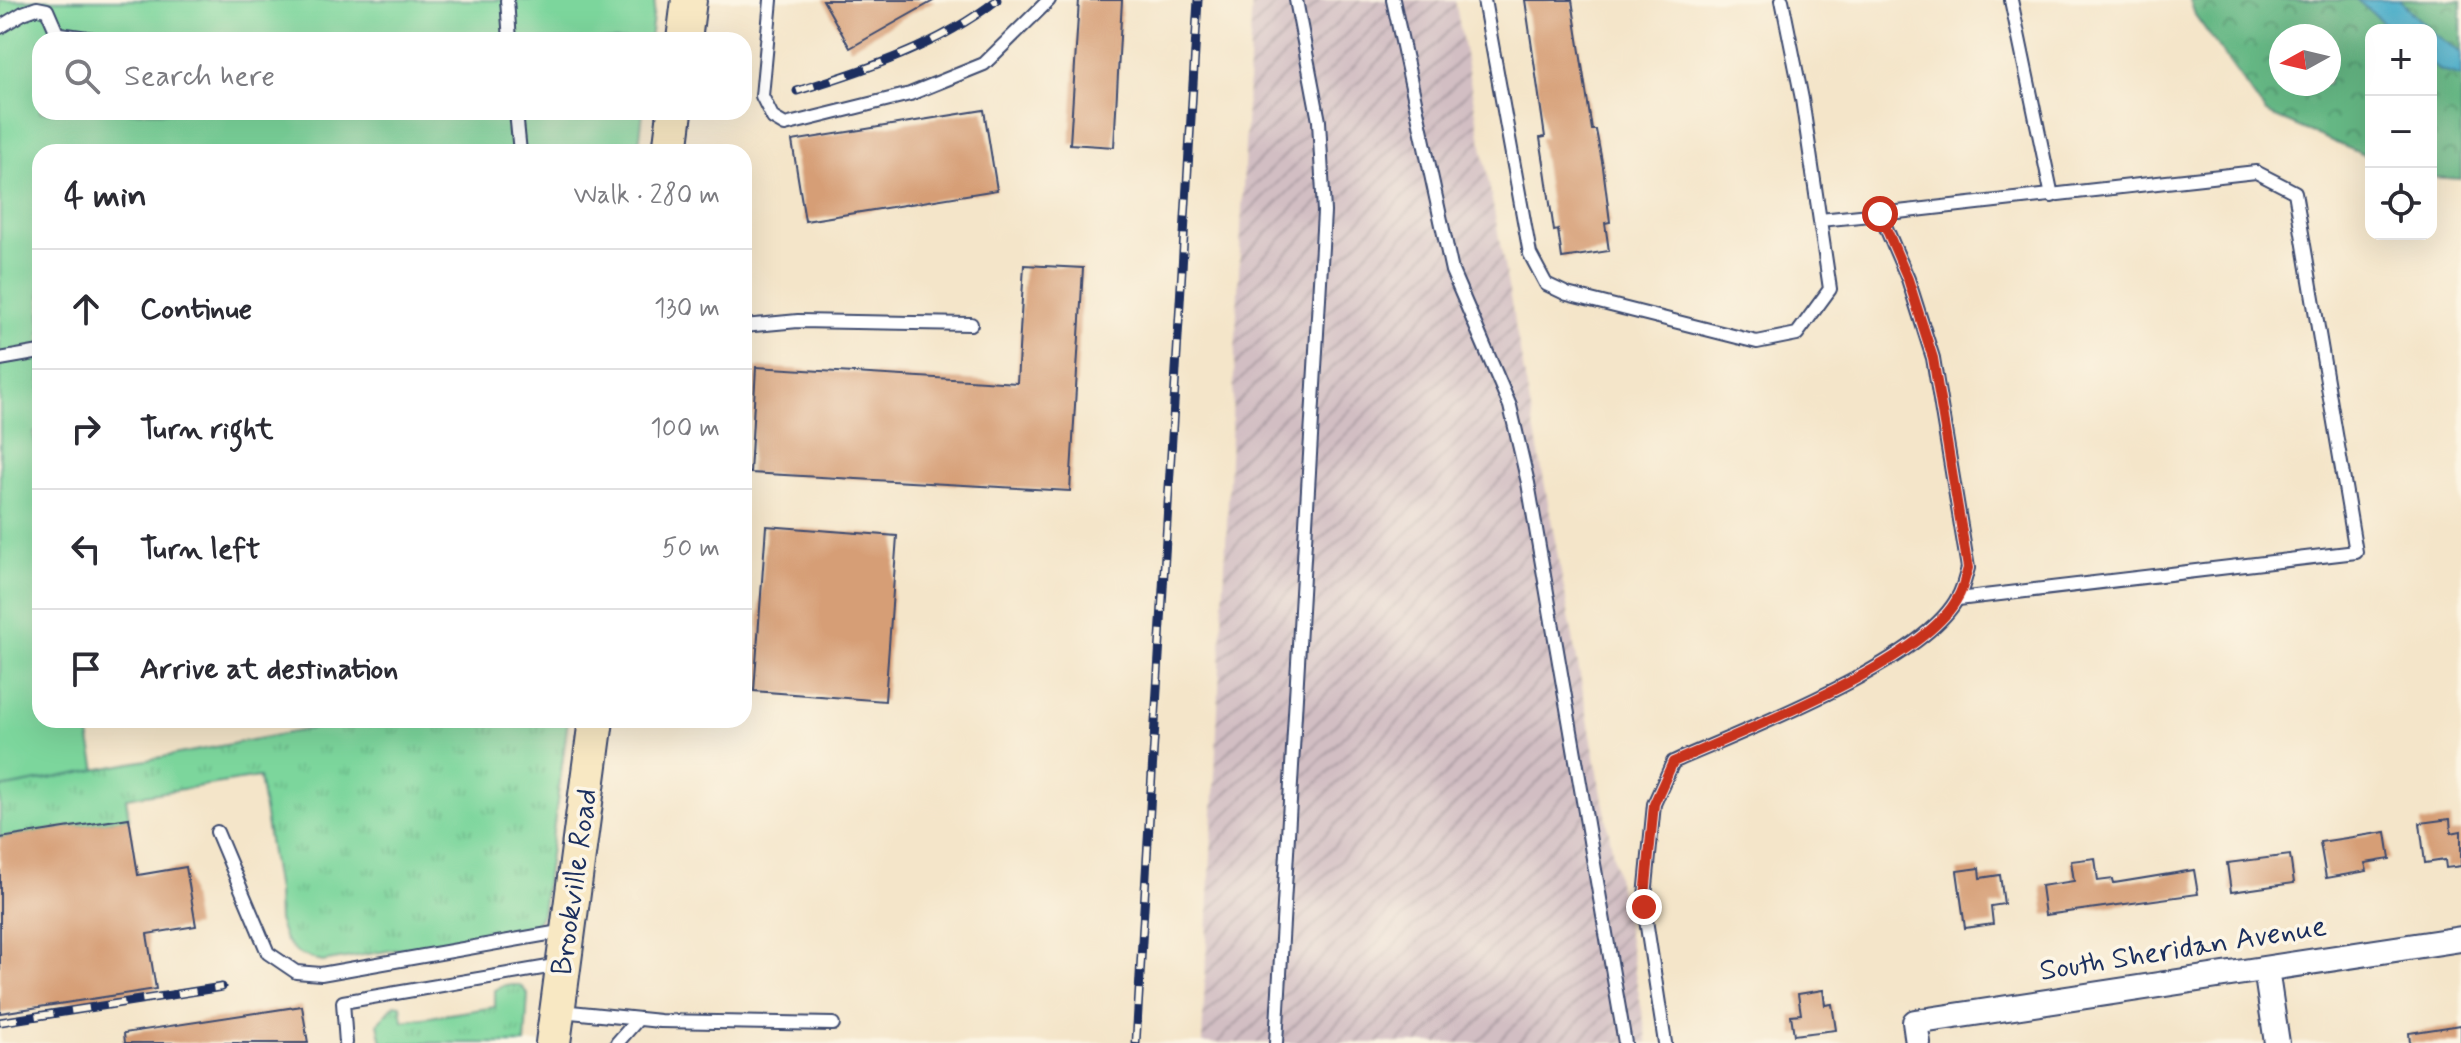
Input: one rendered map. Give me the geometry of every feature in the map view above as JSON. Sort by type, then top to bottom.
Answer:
[{"type":"main road","points":[[685,32],[689,0]]},
{"type":"main road","points":[[671,144],[674,120]]},
{"type":"main road","name":"Brookville Road","points":[[555,1027],[595,728]]},
{"type":"street","name":"South Sheridan Avenue","points":[[1916,1032],[2266,969],[2461,939]]},
{"type":"street","points":[[2266,969],[2277,1043]]},
{"type":"lane","points":[[507,0],[509,32]]},
{"type":"lane","points":[[771,0],[762,96],[773,118],[785,125],[910,94],[984,64],[1049,0]]},
{"type":"lane","points":[[1276,1043],[1324,212],[1319,121],[1296,0]]},
{"type":"lane","points":[[1393,0],[1452,271],[1510,406],[1528,483],[1625,1043]]},
{"type":"lane","points":[[1484,0],[1530,254],[1546,284],[1567,294],[1757,342],[1797,334],[1830,289],[1802,99],[1782,0]]},
{"type":"lane","points":[[2011,0],[2052,196]]},
{"type":"lane","points":[[0,27],[37,8],[47,10],[58,32]]},
{"type":"lane","points":[[517,120],[519,144]]},
{"type":"lane","points":[[1820,220],[2256,172],[2295,192],[2356,552],[1958,599]]},
{"type":"lane","points":[[1665,1043],[1644,907],[1654,804],[1673,762],[1855,681],[1922,636],[1958,599],[1968,568],[1933,358],[1908,279],[1880,214]]},
{"type":"lane","points":[[752,325],[798,321],[971,324]]},
{"type":"lane","points":[[0,359],[32,353]]},
{"type":"lane","points":[[217,832],[248,914],[268,953],[296,972],[321,974],[568,931]]},
{"type":"lane","points":[[346,1043],[343,1002],[564,965]]},
{"type":"lane","points":[[617,1043],[638,1019]]},
{"type":"lane","points":[[555,1027],[638,1019],[833,1024]]},
{"type":"shaded area","points":[[1252,0],[1455,0],[1648,1043],[1202,1043]]},
{"type":"green space","points":[[0,0],[655,0],[651,32],[32,32],[32,120],[642,120],[639,144],[32,144],[32,728],[88,728],[96,770],[0,788]]},
{"type":"green space","points":[[2190,0],[2461,0],[2461,179],[2437,177],[2437,24],[2365,24],[2365,155],[2266,113],[2195,15]]},
{"type":"green space","points":[[314,728],[567,728],[542,914],[535,926],[322,962],[297,953],[285,940],[278,920],[277,891],[259,777],[126,798],[129,818],[0,838],[0,788]]},
{"type":"green space","points":[[505,985],[520,985],[528,994],[525,1043],[382,1043],[378,1023],[395,1004],[401,1005],[403,1021],[495,1007],[495,990]]},
{"type":"water","points":[[2357,0],[2399,0],[2424,24],[2385,24]]},
{"type":"water","points":[[2437,35],[2461,53],[2461,77],[2439,70]]},
{"type":"building","points":[[823,0],[935,0],[850,48]]},
{"type":"building","points":[[1079,0],[1122,0],[1114,147],[1070,144]]},
{"type":"building","points":[[1525,0],[1572,0],[1592,130],[1596,130],[1603,167],[1610,222],[1605,223],[1609,251],[1562,258],[1558,230],[1554,231],[1540,138],[1545,137]]},
{"type":"building","points":[[984,110],[997,190],[805,221],[792,141]]},
{"type":"building","points":[[1024,265],[1083,268],[1070,491],[752,473],[756,367],[1017,383]]},
{"type":"building","points":[[766,526],[897,536],[885,701],[754,691]]},
{"type":"building","points":[[129,818],[138,875],[186,867],[196,926],[147,934],[156,989],[0,1013],[0,838]]},
{"type":"building","points":[[2450,819],[2451,833],[2461,831],[2461,866],[2446,868],[2445,860],[2425,863],[2420,823]]},
{"type":"building","points":[[2386,832],[2390,859],[2365,863],[2367,871],[2326,878],[2320,842]]},
{"type":"building","points":[[2290,855],[2294,883],[2231,892],[2227,863]]},
{"type":"building","points":[[2095,858],[2098,881],[2113,879],[2114,883],[2194,870],[2198,894],[2045,915],[2041,886],[2074,881],[2071,861]]},
{"type":"building","points":[[1979,868],[1980,878],[2000,875],[2004,904],[1991,906],[1993,924],[1965,928],[1957,871]]},
{"type":"building","points":[[1823,990],[1825,1005],[1832,1004],[1836,1030],[1794,1035],[1791,1015],[1801,1014],[1798,994]]},
{"type":"building","points":[[302,1006],[308,1043],[125,1043],[124,1033]]},
{"type":"building","points":[[2461,1025],[2461,1043],[2410,1043],[2409,1033]]},
{"type":"railway","points":[[797,91],[876,65],[927,43],[997,0]]},
{"type":"railway","points":[[1136,1043],[1198,0]]},
{"type":"railway","points":[[0,1022],[222,987]]},
{"type":"route","points":[[1644,907],[1654,804],[1673,762],[1855,681],[1922,636],[1958,599],[1968,568],[1933,358],[1908,279],[1880,214]]}]
